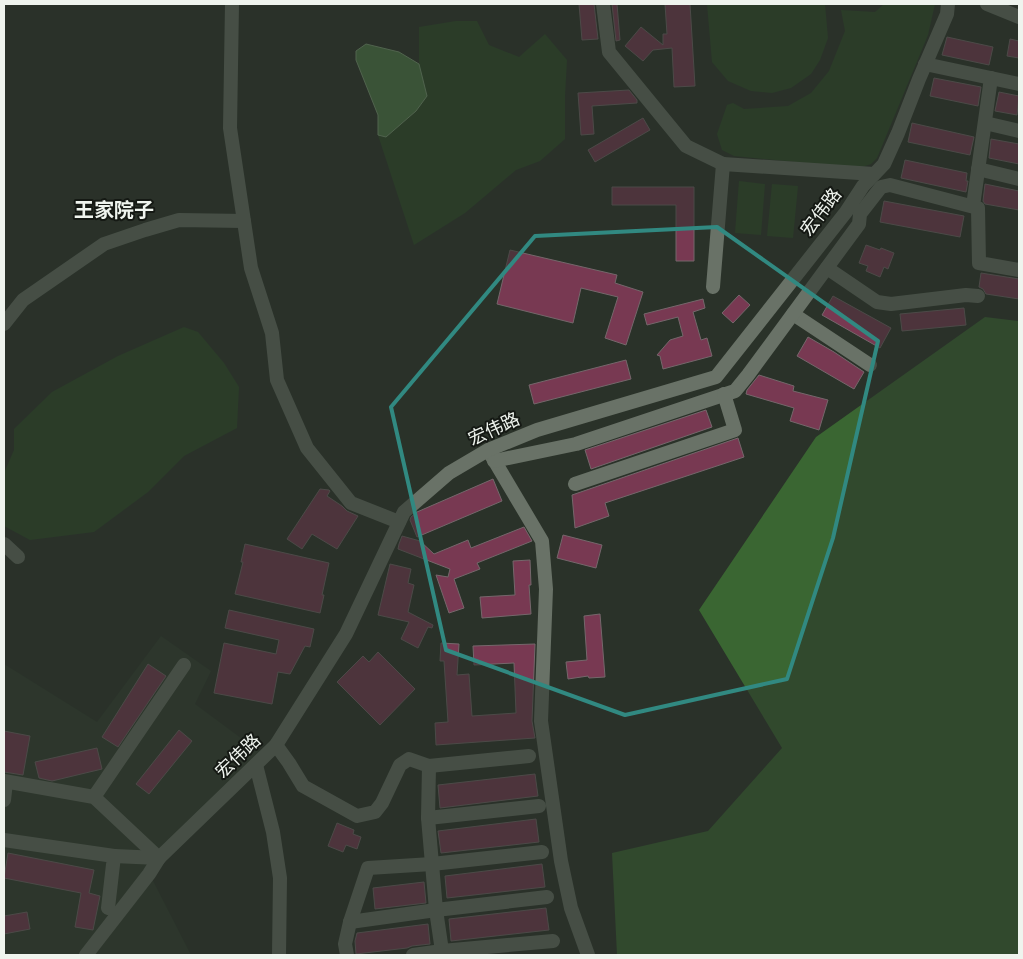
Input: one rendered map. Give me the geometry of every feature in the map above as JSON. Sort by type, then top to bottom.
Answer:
[{"type":"street","points":[[232,4],[230,128],[251,268],[272,333],[277,380],[307,448],[351,503],[399,522]]},
{"type":"street","points":[[603,4],[609,52],[686,146],[723,164],[874,174]]},
{"type":"street","name":"宏伟路","points":[[86,955],[149,874],[159,858],[276,745],[346,634],[404,512],[449,473],[491,455],[537,430],[716,377],[846,212],[863,186],[884,164],[947,14],[948,4]]},
{"type":"street","points":[[987,4],[1019,17]]},
{"type":"street","points":[[925,64],[1019,84]]},
{"type":"street","points":[[973,206],[991,78]]},
{"type":"street","points":[[985,123],[1019,131]]},
{"type":"street","points":[[714,287],[723,164]]},
{"type":"street","points":[[978,169],[1019,179]]},
{"type":"street","points":[[588,955],[571,908],[561,861],[541,721],[546,589],[542,541],[491,455],[576,444],[735,391],[859,224],[860,214],[881,187],[890,185],[978,208],[978,263],[1019,270]]},
{"type":"street","points":[[4,324],[23,300],[104,244],[179,220],[244,221]]},
{"type":"street","points":[[827,268],[877,302],[891,304],[966,295],[978,296]]},
{"type":"street","points":[[793,314],[870,364]]},
{"type":"street","points":[[574,484],[735,430],[724,394]]},
{"type":"street","points":[[4,544],[18,557]]},
{"type":"street","points":[[94,797],[184,665]]},
{"type":"street","points":[[276,745],[303,786],[357,816],[375,812],[382,803],[400,765],[409,758],[429,766],[529,756]]},
{"type":"street","points":[[256,765],[273,832],[280,878],[279,955]]},
{"type":"street","points":[[429,766],[428,818],[436,910],[442,951]]},
{"type":"street","points":[[4,800],[5,781],[94,797],[159,858]]},
{"type":"street","points":[[428,818],[539,806]]},
{"type":"street","points":[[4,840],[114,856],[159,858]]},
{"type":"street","points":[[347,955],[345,944],[350,922],[368,868],[432,864],[542,852]]},
{"type":"street","points":[[108,908],[114,856]]},
{"type":"street","points":[[350,922],[547,897]]},
{"type":"street","points":[[413,955],[553,941]]},
{"type":"highlighted area","points":[[717,227],[878,341],[833,538],[787,679],[625,715],[446,650],[391,407],[535,236]]},
{"type":"shaded area","points":[[707,4],[825,4],[828,38],[820,60],[811,74],[791,88],[772,93],[751,91],[728,81],[712,62]]},
{"type":"shaded area","points":[[884,4],[935,4],[928,35],[877,158],[871,164],[859,168],[734,156],[722,150],[717,134],[727,105],[733,103],[744,109],[788,106],[811,93],[829,71],[845,31],[841,10],[875,12]]},
{"type":"shaded area","points":[[456,21],[477,21],[489,45],[519,57],[545,34],[567,60],[565,139],[540,161],[516,170],[465,213],[414,245],[378,135],[386,137],[416,111],[427,96],[419,64],[419,27]]},
{"type":"shaded area","points":[[366,44],[399,52],[419,64],[427,96],[416,111],[386,137],[378,135],[378,115],[356,60],[356,51]]},
{"type":"shaded area","points":[[739,181],[765,184],[761,235],[735,233]]},
{"type":"shaded area","points":[[772,184],[798,186],[793,238],[767,236]]},
{"type":"shaded area","points":[[985,317],[1019,321],[1019,955],[617,955],[612,853],[708,831],[782,748],[699,610],[816,437]]},
{"type":"shaded area","points":[[184,327],[198,332],[224,363],[239,387],[237,428],[184,456],[148,492],[94,532],[30,540],[4,526],[4,473],[14,450],[14,429],[52,392],[118,356]]},
{"type":"shaded area","points":[[161,636],[211,671],[195,704],[265,756],[149,873],[191,955],[4,955],[4,664],[97,722]]},
{"type":"building","points":[[579,4],[594,4],[598,39],[582,40]]},
{"type":"building","points":[[612,4],[617,4],[620,40],[616,41]]},
{"type":"building","points":[[665,4],[690,4],[695,86],[674,87],[672,48],[653,50],[643,61],[625,46],[641,27],[663,45],[663,34],[667,34]]},
{"type":"building","points":[[947,37],[993,47],[989,65],[942,55]]},
{"type":"building","points":[[1010,39],[1019,41],[1019,58],[1007,56]]},
{"type":"building","points":[[934,78],[981,87],[978,106],[930,96]]},
{"type":"building","points":[[629,90],[637,100],[637,103],[592,106],[594,134],[581,135],[578,93]]},
{"type":"building","points":[[999,92],[1019,96],[1017,115],[995,111]]},
{"type":"building","points":[[643,118],[650,130],[595,162],[588,150]]},
{"type":"building","points":[[912,123],[974,137],[970,155],[908,142]]},
{"type":"building","points":[[991,139],[1019,144],[1019,164],[989,158]]},
{"type":"building","points":[[905,160],[967,173],[966,192],[901,178]]},
{"type":"building","points":[[985,184],[1019,191],[1019,210],[985,204],[983,201]]},
{"type":"building","points":[[612,187],[694,187],[694,261],[676,261],[676,205],[612,205]]},
{"type":"building","points":[[884,201],[964,216],[960,237],[880,222]]},
{"type":"building","points":[[866,245],[894,253],[888,269],[884,267],[880,277],[866,271],[868,266],[859,263]]},
{"type":"building","points":[[510,250],[617,275],[615,283],[643,292],[626,345],[605,338],[618,297],[581,288],[573,323],[497,304]]},
{"type":"building","points":[[981,273],[1019,279],[1019,299],[986,294],[979,287]]},
{"type":"building","points":[[739,295],[750,305],[733,323],[722,313]]},
{"type":"building","points":[[833,296],[891,328],[880,348],[822,315]]},
{"type":"building","points":[[703,299],[705,308],[693,312],[701,340],[707,338],[712,356],[663,369],[660,356],[657,355],[670,340],[683,336],[678,317],[647,325],[644,314]]},
{"type":"building","points":[[964,308],[966,325],[902,331],[900,314]]},
{"type":"building","points":[[808,337],[864,372],[854,389],[797,356]]},
{"type":"building","points":[[626,360],[631,379],[534,404],[529,385]]},
{"type":"building","points":[[759,375],[794,386],[793,391],[828,400],[819,430],[790,421],[794,408],[746,394]]},
{"type":"building","points":[[706,410],[712,427],[591,469],[585,450]]},
{"type":"building","points":[[738,438],[744,457],[605,503],[609,516],[575,528],[572,495]]},
{"type":"building","points":[[493,479],[502,501],[417,537],[410,520],[417,512]]},
{"type":"building","points":[[320,489],[329,490],[327,496],[347,511],[358,516],[337,549],[312,534],[302,549],[287,539]]},
{"type":"building","points":[[524,527],[532,541],[477,563],[480,569],[454,579],[464,608],[449,613],[436,575],[448,577],[450,569],[398,549],[402,536],[420,541],[434,554],[468,540],[471,548]]},
{"type":"building","points":[[563,535],[602,545],[596,568],[557,558]]},
{"type":"building","points":[[245,544],[329,563],[320,613],[235,594],[243,562],[241,562]]},
{"type":"building","points":[[530,560],[531,614],[482,618],[480,597],[515,595],[513,561]]},
{"type":"building","points":[[390,564],[411,569],[408,583],[414,585],[408,612],[433,625],[432,628],[428,627],[418,648],[401,639],[409,622],[378,615]]},
{"type":"building","points":[[229,610],[314,629],[310,647],[305,646],[290,674],[278,672],[272,704],[214,693],[224,643],[276,654],[279,640],[225,628]]},
{"type":"building","points":[[600,614],[605,677],[589,678],[588,676],[568,679],[566,662],[587,660],[584,616]]},
{"type":"building","points":[[441,643],[459,644],[457,675],[469,674],[472,716],[516,713],[514,663],[474,665],[473,646],[535,644],[532,721],[535,738],[436,745],[435,723],[448,722],[444,661],[440,661]]},
{"type":"building","points":[[378,652],[415,689],[380,725],[337,682],[363,656],[369,662]]},
{"type":"building","points":[[148,664],[166,676],[118,747],[102,737]]},
{"type":"building","points":[[179,730],[192,741],[149,794],[136,784]]},
{"type":"building","points":[[4,731],[30,736],[23,775],[4,772]]},
{"type":"building","points":[[97,748],[102,769],[52,781],[39,778],[35,762]]},
{"type":"building","points":[[535,774],[538,796],[440,808],[438,785]]},
{"type":"building","points":[[536,819],[539,842],[441,853],[438,831]]},
{"type":"building","points":[[337,823],[354,830],[353,834],[361,837],[357,849],[346,845],[343,852],[328,846]]},
{"type":"building","points":[[8,853],[94,870],[89,893],[100,896],[93,930],[75,927],[81,893],[4,878]]},
{"type":"building","points":[[542,864],[545,887],[447,898],[445,876]]},
{"type":"building","points":[[424,882],[426,903],[375,909],[373,888]]},
{"type":"building","points":[[546,908],[549,930],[451,941],[449,919]]},
{"type":"building","points":[[27,912],[30,929],[4,934],[4,916]]},
{"type":"building","points":[[428,924],[430,944],[356,954],[355,941],[357,933]]},
{"type":"district","name":"王家院子","points":[[114,210]]}]
